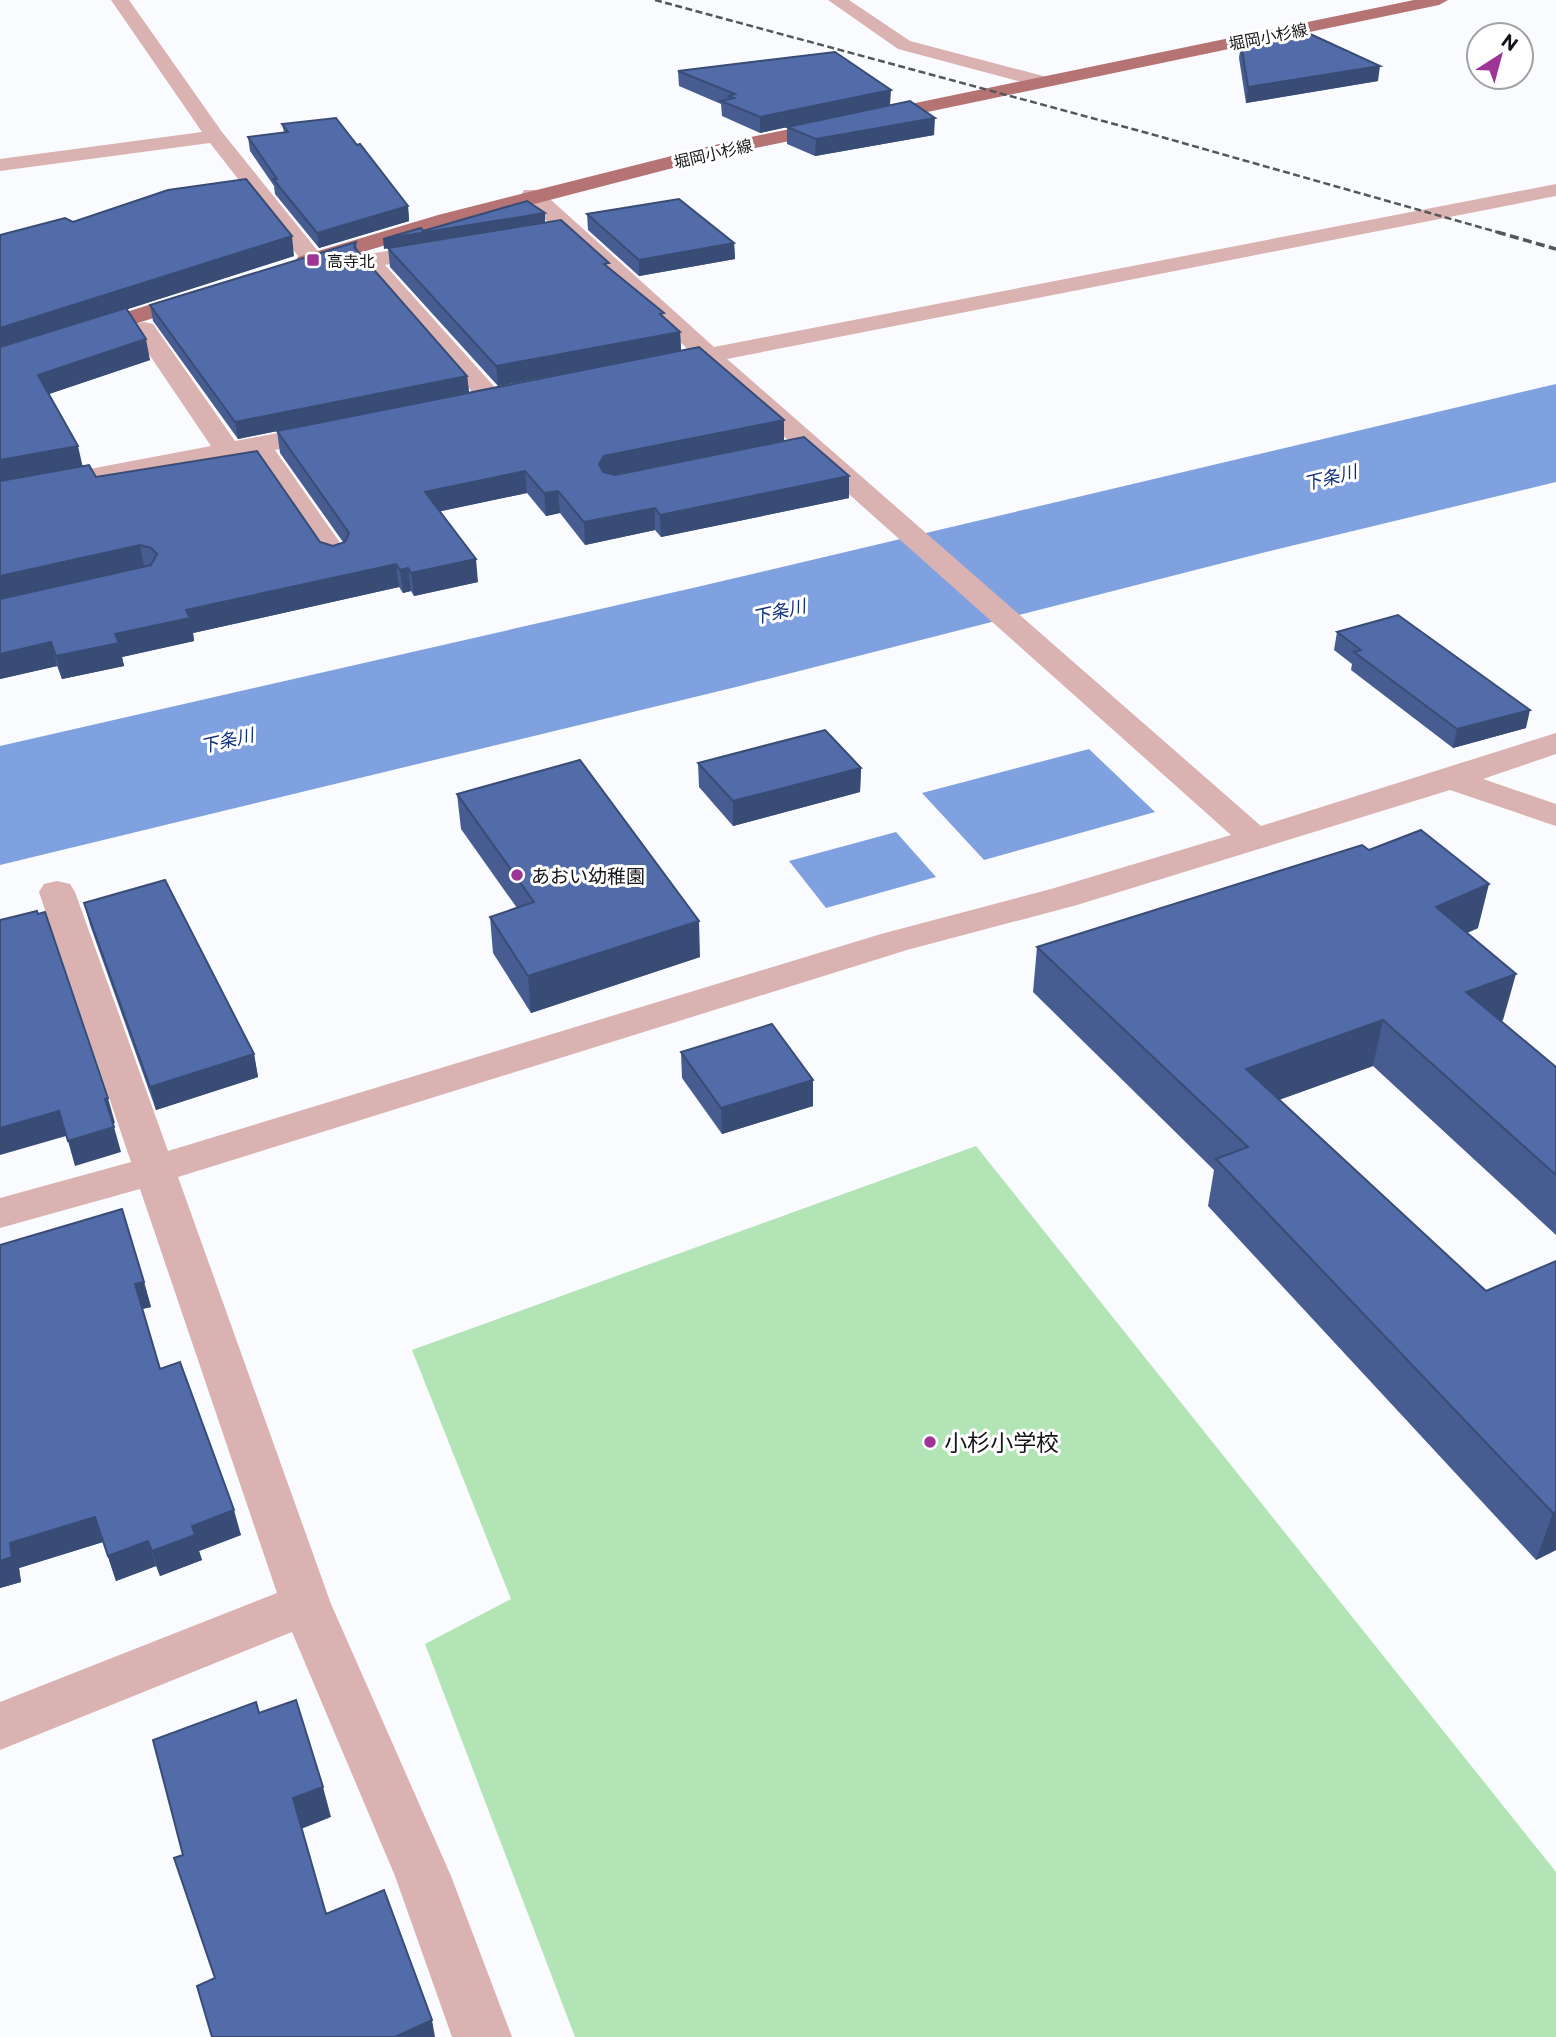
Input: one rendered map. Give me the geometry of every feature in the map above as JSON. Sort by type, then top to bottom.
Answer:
[{"type":"main road","name":"堀岡小杉線","points":[[287,268],[532,195],[1040,81],[1439,0]]},
{"type":"main road","points":[[0,360],[222,289]]},
{"type":"street","points":[[120,0],[215,136],[313,260]]},
{"type":"street","points":[[836,0],[904,45],[1040,81]]},
{"type":"street","points":[[0,165],[215,136]]},
{"type":"street","points":[[628,371],[1556,190]]},
{"type":"street","points":[[532,195],[710,355],[797,450],[885,513],[1256,839]]},
{"type":"street","points":[[541,233],[567,228]]},
{"type":"street","points":[[462,246],[369,261],[492,398]]},
{"type":"street","points":[[144,329],[228,451]]},
{"type":"street","points":[[464,404],[519,393]]},
{"type":"street","points":[[0,495],[355,426]]},
{"type":"street","points":[[260,446],[336,557]]},
{"type":"street","points":[[0,1213],[154,1170],[894,942],[1064,897],[1451,779],[1556,743]]},
{"type":"street","points":[[1451,779],[1556,816]]},
{"type":"street","points":[[57,892],[306,1604],[423,1876],[482,2037]]},
{"type":"street","points":[[0,1726],[306,1604]]},
{"type":"green space","points":[[976,1146],[1556,1872],[1556,2037],[575,2037],[425,1644],[511,1599],[412,1350]]},
{"type":"water","name":"下条川","points":[[1556,384],[1556,482],[1258,554],[736,687],[0,865],[0,746],[697,587]]},
{"type":"water","points":[[1089,749],[1155,812],[984,860],[922,793]]},
{"type":"water","points":[[896,832],[936,877],[826,908],[789,861]]},
{"type":"building","points":[[1308,33],[1380,66],[1248,87],[1241,43]]},
{"type":"building","points":[[835,52],[891,90],[760,117],[721,101],[734,98],[729,96],[735,94],[678,71]]},
{"type":"building","points":[[910,101],[935,118],[816,139],[787,127]]},
{"type":"building","points":[[336,118],[357,145],[360,144],[408,206],[317,233],[273,179],[277,179],[248,137],[288,132],[282,124]]},
{"type":"building","points":[[246,179],[292,236],[0,328],[0,235],[65,218],[73,222],[168,190]]},
{"type":"building","points":[[679,199],[734,243],[639,260],[587,214]]},
{"type":"building","points":[[527,201],[545,213],[383,239],[421,228],[423,231]]},
{"type":"building","points":[[561,220],[609,263],[604,264],[664,313],[660,314],[680,332],[496,366],[388,248]]},
{"type":"building","points":[[356,242],[354,247],[467,376],[235,422],[150,305]]},
{"type":"building","points":[[126,308],[146,339],[38,375],[78,446],[0,460],[0,347]]},
{"type":"building","points":[[699,347],[784,420],[604,456],[599,464],[603,472],[615,475],[804,437],[849,476],[660,515],[655,508],[584,522],[558,491],[544,493],[525,471],[425,492],[476,559],[411,573],[408,568],[400,570],[396,564],[186,610],[190,618],[115,634],[119,643],[56,656],[51,642],[0,654],[0,599],[151,565],[157,554],[151,548],[140,545],[0,576],[0,481],[89,465],[96,477],[257,451],[320,542],[333,546],[345,542],[349,533],[277,431]]},
{"type":"building","points":[[1398,615],[1530,710],[1457,729],[1354,652],[1361,650],[1337,632]]},
{"type":"building","points":[[825,730],[861,768],[733,801],[698,763]]},
{"type":"building","points":[[580,760],[699,921],[528,976],[490,917],[534,902],[457,794]]},
{"type":"building","points":[[1421,830],[1489,884],[1436,907],[1516,974],[1466,992],[1556,1067],[1556,1175],[1383,1020],[1246,1069],[1486,1291],[1556,1261],[1556,1512],[1553,1513],[1216,1159],[1248,1147],[1037,947],[1362,845],[1369,850]]},
{"type":"building","points":[[165,880],[254,1054],[150,1087],[84,903]]},
{"type":"building","points":[[37,911],[38,914],[45,912],[108,1098],[105,1099],[114,1127],[68,1141],[59,1111],[0,1128],[0,920]]},
{"type":"building","points":[[772,1024],[813,1080],[721,1108],[681,1052]]},
{"type":"building","points":[[122,1209],[144,1282],[135,1284],[160,1369],[180,1362],[234,1510],[192,1526],[195,1535],[152,1551],[148,1541],[108,1556],[95,1517],[10,1543],[12,1557],[0,1561],[0,1245]]},
{"type":"building","points":[[296,1700],[323,1787],[293,1798],[326,1914],[384,1890],[432,2020],[395,2037],[212,2037],[197,1986],[215,1978],[174,1858],[183,1855],[153,1740],[256,1702],[259,1713]]},
{"type":"railway","points":[[655,0],[1151,134],[1501,233]]},
{"type":"railway","points":[[1501,233],[1556,249]]},
{"type":"place","name":"高寺北","points":[[313,260]]},
{"type":"place","name":"あおい幼稚園","points":[[517,875]]},
{"type":"place","name":"小杉小学校","points":[[930,1442]]}]
